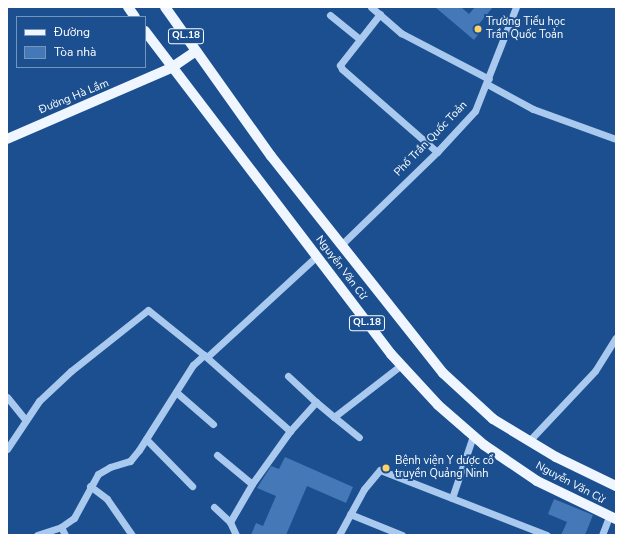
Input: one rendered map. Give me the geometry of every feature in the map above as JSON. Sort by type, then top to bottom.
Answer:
[{"type":"main road","points":[[128,7],[134,16]]},
{"type":"main road","name":"QL.18","points":[[165,7],[196,51]]},
{"type":"main road","name":"QL.18","points":[[146,32],[171,68]]},
{"type":"main road","name":"Nguyễn Văn Cừ","points":[[196,51],[271,156],[443,373],[493,419],[529,441],[616,486]]},
{"type":"main road","name":"Đường Hà Lầm","points":[[7,139],[171,68],[196,51]]},
{"type":"main road","name":"Nguyễn Văn Cừ","points":[[171,68],[401,365],[438,405],[473,436],[537,481],[613,518]]},
{"type":"street","points":[[371,7],[401,33],[533,109],[616,139]]},
{"type":"street","name":"Phố Trần Quốc Toản","points":[[341,245],[437,152],[475,111],[488,82],[516,7]]},
{"type":"street","points":[[380,14],[341,61],[342,69],[437,152]]},
{"type":"street","points":[[330,15],[360,39]]},
{"type":"street","points":[[37,535],[61,527],[74,518],[90,486],[98,474],[110,467],[130,461],[146,439],[193,365],[317,256]]},
{"type":"street","points":[[7,449],[25,419],[39,401],[71,371],[148,310],[205,356],[290,431]]},
{"type":"street","points":[[529,441],[595,371],[616,338]]},
{"type":"street","points":[[334,417],[401,365]]},
{"type":"street","points":[[288,376],[316,402],[359,437]]},
{"type":"street","points":[[176,392],[213,424]]},
{"type":"street","points":[[7,397],[25,419]]},
{"type":"street","points":[[230,522],[252,484],[290,431],[316,402]]},
{"type":"street","points":[[452,498],[473,436]]},
{"type":"street","points":[[146,439],[192,486]]},
{"type":"street","points":[[217,455],[252,484]]},
{"type":"street","points":[[339,535],[375,473],[380,470],[452,498],[523,532],[547,535]]},
{"type":"street","points":[[90,486],[107,499],[132,535]]},
{"type":"street","points":[[214,507],[230,522],[236,535]]},
{"type":"street","points":[[350,514],[402,535]]},
{"type":"street","points":[[602,535],[613,518]]},
{"type":"street","points":[[61,527],[65,535]]},
{"type":"building","points":[[435,7],[461,7],[469,14],[475,7],[493,7],[479,24],[483,28],[474,40]]},
{"type":"building","points":[[285,457],[353,487],[346,503],[307,486],[286,535],[251,535],[256,523],[263,526],[276,496],[257,488],[271,466],[279,469]]},
{"type":"building","points":[[554,499],[593,515],[585,535],[561,535],[567,522],[548,514]]},
{"type":"place","name":"Trường Tiểu học Trần Quốc Toản","points":[[478,29]]},
{"type":"place","name":"Bệnh viện Y dược cổ truyền Quảng Ninh","points":[[386,468]]}]
